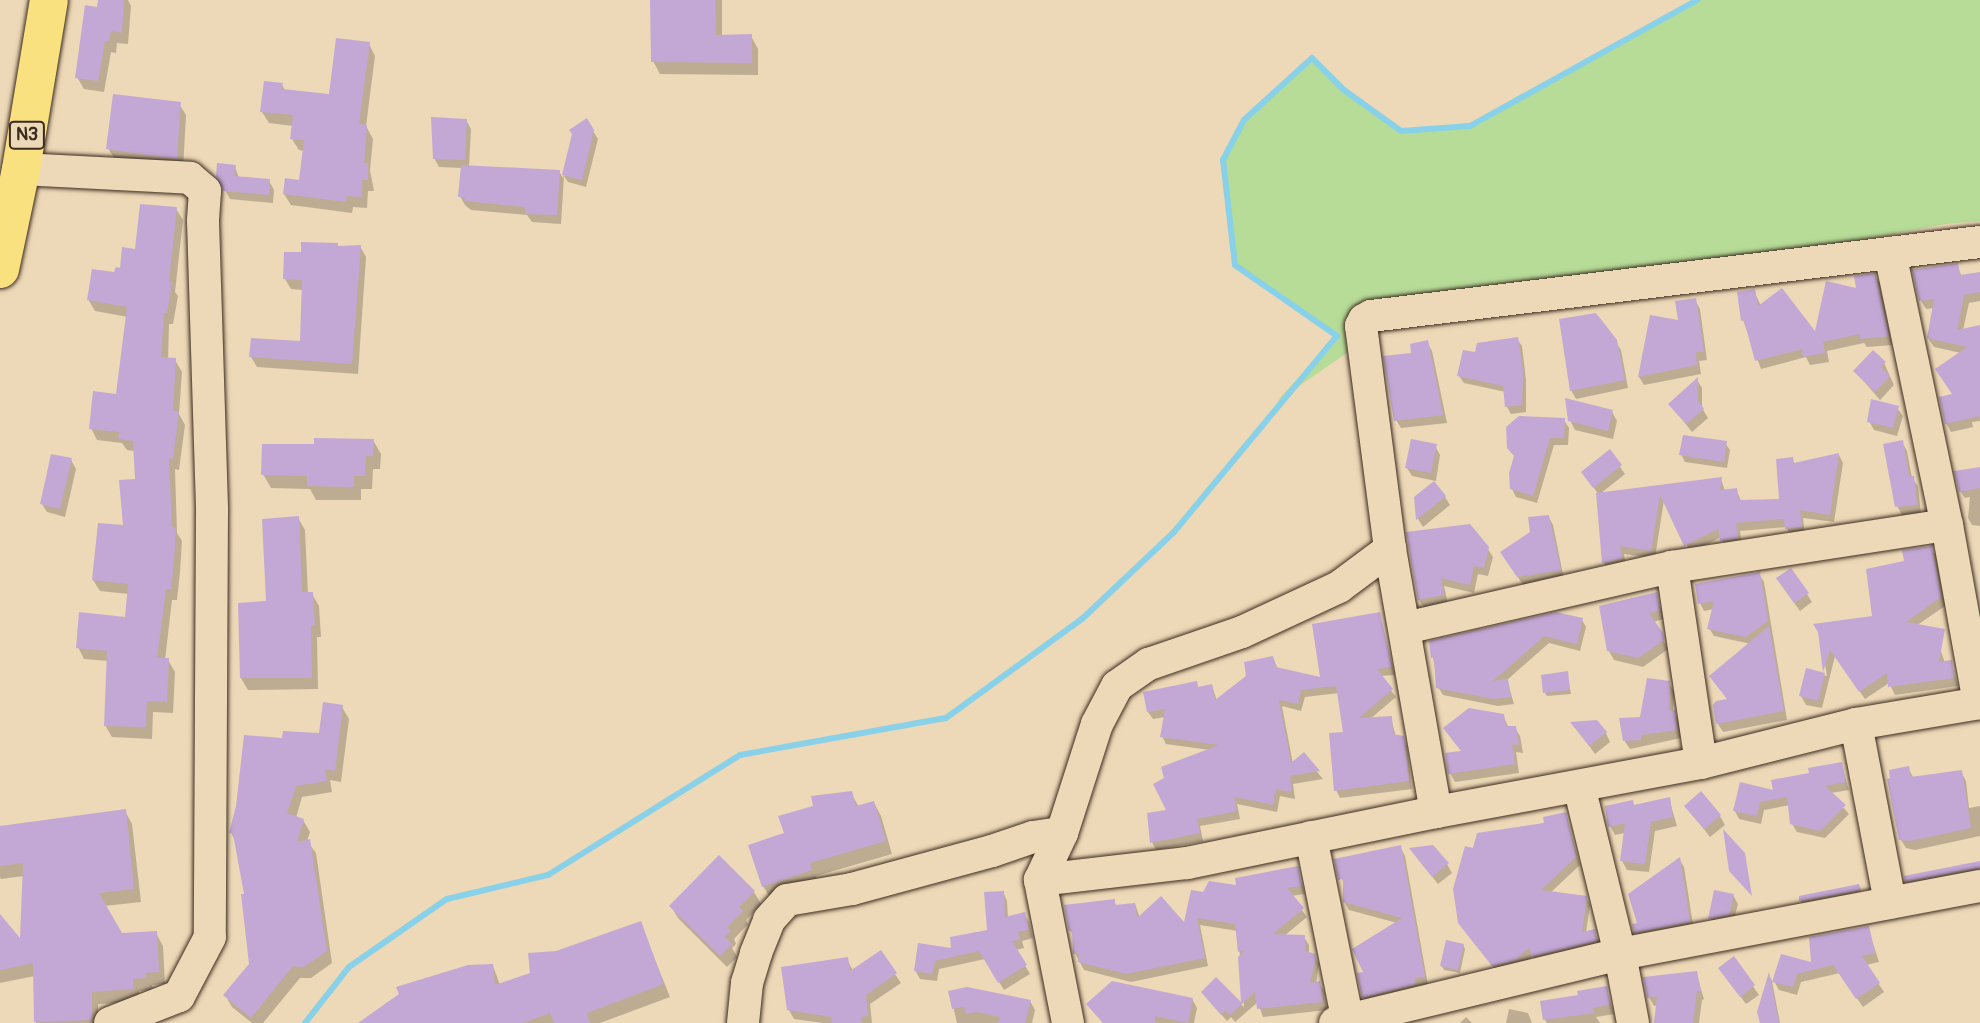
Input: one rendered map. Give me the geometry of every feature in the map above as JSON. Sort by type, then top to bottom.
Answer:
[{"type":"highway","name":"N3","points":[[0,269],[22,169],[49,0]]},
{"type":"street","points":[[22,169],[190,178],[205,191],[203,221],[212,510],[210,937],[179,996],[110,1023]]},
{"type":"street","points":[[1436,812],[1390,549],[1361,326],[1371,316],[1980,242]]},
{"type":"street","points":[[1040,880],[1187,863],[1436,812],[1701,763],[1856,724],[1980,703],[1947,525],[1890,253]]},
{"type":"street","points":[[1405,628],[1672,567],[1947,525]]},
{"type":"street","points":[[1069,1023],[1040,880],[1062,833],[1097,724],[1117,686],[1149,664],[1242,632],[1339,587],[1390,549]]},
{"type":"street","points":[[1672,567],[1701,763]]},
{"type":"street","points":[[1856,724],[1889,903]]},
{"type":"street","points":[[1579,786],[1620,954],[1633,1023]]},
{"type":"street","points":[[743,1023],[747,983],[756,953],[769,920],[787,900],[852,889],[992,851],[1032,836],[1062,833]]},
{"type":"street","points":[[1311,837],[1343,1022],[1620,954],[1980,886]]},
{"type":"green space","points":[[1697,0],[1980,0],[1980,221],[1946,224],[1376,333],[1277,401],[1337,336],[1235,265],[1223,160],[1244,120],[1312,58],[1344,90],[1401,130],[1470,126]]},
{"type":"building","points":[[98,0],[124,0],[122,33],[111,31],[109,41],[105,41],[98,81],[75,78],[85,5],[97,7]]},
{"type":"building","points":[[650,0],[715,0],[716,35],[752,34],[752,63],[651,62]]},
{"type":"building","points":[[336,38],[370,42],[359,124],[367,125],[364,163],[368,163],[368,180],[362,180],[362,197],[347,196],[346,202],[283,194],[285,178],[299,180],[304,140],[290,139],[293,115],[260,112],[264,81],[283,83],[282,89],[329,94]]},
{"type":"building","points":[[113,94],[181,102],[177,159],[106,149]]},
{"type":"building","points":[[431,117],[467,119],[465,160],[433,159]]},
{"type":"building","points":[[587,118],[594,130],[582,180],[562,175],[572,134],[569,130]]},
{"type":"building","points":[[217,163],[236,165],[234,176],[270,179],[269,195],[223,191],[216,176]]},
{"type":"building","points":[[461,165],[560,170],[557,215],[525,214],[525,207],[464,201],[465,197],[458,197]]},
{"type":"building","points":[[140,204],[177,207],[169,282],[172,282],[167,313],[164,313],[161,357],[176,358],[173,411],[179,411],[173,459],[169,458],[172,527],[176,528],[174,560],[171,589],[166,589],[157,658],[169,658],[167,702],[147,701],[146,727],[104,726],[107,651],[76,648],[79,612],[125,617],[128,584],[92,580],[98,523],[123,525],[119,480],[135,479],[133,441],[118,439],[119,432],[89,429],[93,391],[116,394],[127,307],[87,300],[92,269],[114,272],[116,267],[120,268],[122,247],[135,249]]},
{"type":"building","points":[[301,242],[338,243],[338,246],[361,245],[352,364],[249,357],[251,338],[300,341],[302,280],[283,279],[284,252],[301,252]]},
{"type":"building","points":[[1958,263],[1960,275],[1980,272],[1980,292],[1964,295],[1957,330],[1980,325],[1980,416],[1945,424],[1939,397],[1952,394],[1935,369],[1967,347],[1927,338],[1934,299],[1919,301],[1912,270]]},
{"type":"building","points":[[1875,273],[1889,336],[1860,339],[1860,334],[1823,342],[1825,353],[1803,357],[1802,349],[1755,361],[1744,320],[1741,321],[1737,292],[1755,289],[1758,306],[1782,288],[1815,331],[1826,281],[1856,288],[1854,276]]},
{"type":"building","points":[[1696,298],[1704,352],[1696,352],[1697,365],[1638,377],[1650,315],[1678,320],[1675,301]]},
{"type":"building","points":[[1596,313],[1617,340],[1625,380],[1570,391],[1559,319]]},
{"type":"building","points":[[1518,337],[1523,371],[1522,405],[1505,407],[1503,386],[1457,376],[1463,350],[1475,352],[1477,343]]},
{"type":"building","points":[[1428,340],[1443,415],[1394,421],[1383,356],[1411,353],[1410,344]]},
{"type":"building","points":[[1873,350],[1886,362],[1881,367],[1890,376],[1875,392],[1853,371]]},
{"type":"building","points":[[1698,377],[1698,401],[1704,409],[1686,424],[1668,404]]},
{"type":"building","points":[[1565,398],[1613,410],[1608,431],[1568,421]]},
{"type":"building","points":[[1871,399],[1899,406],[1893,428],[1867,422]]},
{"type":"building","points":[[1519,416],[1565,418],[1564,438],[1550,438],[1533,496],[1510,489],[1509,473],[1514,456],[1507,448],[1506,427]]},
{"type":"building","points":[[1683,435],[1727,441],[1724,462],[1679,455]]},
{"type":"building","points":[[314,438],[374,439],[373,456],[366,456],[365,476],[354,476],[354,487],[307,486],[307,476],[261,475],[262,444],[314,444]]},
{"type":"building","points":[[1411,439],[1437,444],[1431,473],[1405,468]]},
{"type":"building","points":[[1903,440],[1909,476],[1914,476],[1917,505],[1895,507],[1883,444]]},
{"type":"building","points":[[1610,449],[1622,465],[1593,488],[1581,472]]},
{"type":"building","points":[[1839,453],[1830,515],[1800,510],[1802,527],[1785,529],[1784,519],[1736,523],[1738,538],[1720,541],[1718,529],[1684,546],[1660,495],[1651,551],[1620,546],[1622,559],[1602,563],[1596,493],[1722,477],[1720,490],[1737,488],[1739,500],[1779,499],[1776,459],[1793,457],[1794,463]]},
{"type":"building","points":[[51,454],[72,458],[60,509],[40,504]]},
{"type":"building","points":[[1980,467],[1980,488],[1959,492],[1954,471]]},
{"type":"building","points":[[1434,481],[1446,496],[1416,520],[1414,497]]},
{"type":"building","points":[[1549,515],[1561,570],[1517,577],[1500,552],[1530,532],[1528,517]]},
{"type":"building","points":[[299,516],[302,592],[313,592],[315,625],[311,626],[312,678],[240,678],[238,603],[266,601],[262,519]]},
{"type":"building","points":[[1470,524],[1489,547],[1484,568],[1474,566],[1470,585],[1441,578],[1444,595],[1418,600],[1406,532]]},
{"type":"building","points":[[1932,546],[1941,597],[1906,622],[1945,629],[1939,662],[1952,660],[1954,678],[1888,687],[1887,673],[1859,692],[1830,650],[1823,672],[1818,632],[1813,624],[1872,616],[1866,569],[1904,561],[1902,550]]},
{"type":"building","points":[[1791,568],[1809,593],[1794,603],[1776,578]]},
{"type":"building","points":[[1760,572],[1768,621],[1746,637],[1707,629],[1714,601],[1698,604],[1695,584]]},
{"type":"building","points":[[1657,592],[1660,611],[1649,613],[1663,633],[1664,640],[1638,658],[1607,651],[1599,606]]},
{"type":"building","points":[[1380,612],[1392,667],[1377,669],[1393,689],[1359,718],[1392,716],[1393,734],[1404,736],[1409,781],[1334,791],[1329,733],[1343,732],[1336,686],[1301,690],[1298,704],[1279,700],[1291,763],[1304,752],[1320,771],[1290,776],[1292,792],[1276,789],[1273,805],[1234,797],[1237,811],[1197,819],[1200,833],[1150,843],[1147,813],[1166,810],[1153,784],[1164,778],[1161,767],[1219,745],[1160,737],[1165,709],[1147,712],[1143,692],[1197,681],[1198,687],[1212,684],[1215,700],[1246,676],[1244,662],[1273,656],[1276,667],[1320,677],[1312,624]]},
{"type":"building","points":[[1556,612],[1583,618],[1577,644],[1544,636],[1493,681],[1508,679],[1511,697],[1493,699],[1436,688],[1434,657],[1431,658],[1429,641]]},
{"type":"building","points":[[1769,626],[1784,711],[1716,724],[1713,705],[1716,701],[1727,699],[1709,676]]},
{"type":"building","points":[[1806,668],[1825,673],[1818,701],[1799,696]]},
{"type":"building","points":[[1568,671],[1570,690],[1543,693],[1541,675]]},
{"type":"building","points":[[1647,678],[1670,681],[1669,711],[1675,710],[1677,730],[1641,735],[1641,740],[1623,741],[1619,718],[1640,717]]},
{"type":"building","points":[[323,702],[343,705],[335,771],[325,769],[327,781],[296,786],[287,813],[304,819],[297,842],[310,839],[327,951],[304,967],[293,966],[251,1018],[223,995],[249,964],[241,894],[244,894],[233,834],[229,833],[236,806],[244,735],[282,738],[283,731],[319,733]]},
{"type":"building","points":[[1469,708],[1504,714],[1506,726],[1516,726],[1519,745],[1512,744],[1515,764],[1448,774],[1445,753],[1461,751],[1443,728]]},
{"type":"building","points":[[1597,720],[1607,732],[1589,746],[1570,722]]},
{"type":"building","points":[[1842,762],[1846,782],[1825,786],[1846,805],[1820,831],[1790,824],[1787,797],[1760,802],[1757,816],[1733,811],[1740,782],[1773,790],[1771,780],[1809,773],[1808,768]]},
{"type":"building","points":[[1909,766],[1911,777],[1962,770],[1971,828],[1910,841],[1899,840],[1887,779],[1890,778],[1889,770]]},
{"type":"building","points":[[852,791],[856,806],[874,801],[886,841],[810,863],[812,870],[762,887],[748,845],[784,833],[778,816],[813,806],[811,796]]},
{"type":"building","points":[[1701,791],[1721,815],[1704,829],[1684,806]]},
{"type":"building","points":[[1670,797],[1673,817],[1651,822],[1645,864],[1620,861],[1625,823],[1608,827],[1605,806],[1633,800],[1634,805]]},
{"type":"building","points":[[126,809],[134,889],[99,893],[122,933],[157,931],[159,972],[146,973],[146,978],[133,979],[133,989],[92,992],[92,1020],[34,1022],[33,963],[0,970],[0,914],[20,938],[23,863],[0,866],[0,826]]},
{"type":"building","points":[[1566,812],[1576,857],[1541,890],[1587,896],[1582,932],[1595,929],[1597,941],[1531,957],[1530,947],[1514,961],[1492,966],[1458,923],[1453,889],[1465,846],[1473,848],[1477,833],[1544,823],[1543,817]]},
{"type":"building","points":[[1723,829],[1745,853],[1752,896],[1729,871]]},
{"type":"building","points":[[1401,845],[1425,977],[1415,978],[1416,984],[1362,998],[1357,973],[1363,972],[1352,949],[1402,918],[1343,902],[1343,879],[1338,880],[1334,859]]},
{"type":"building","points":[[1433,845],[1449,863],[1432,877],[1409,848]]},
{"type":"building","points":[[719,855],[755,891],[739,907],[743,911],[727,927],[731,931],[725,937],[732,944],[720,956],[669,906]]},
{"type":"building","points":[[1680,857],[1690,922],[1634,933],[1632,924],[1637,923],[1628,894]]},
{"type":"building","points":[[1980,861],[1980,868],[1905,882],[1904,876]]},
{"type":"building","points":[[1298,866],[1302,886],[1287,888],[1304,908],[1273,934],[1305,935],[1305,951],[1315,954],[1316,958],[1310,983],[1320,981],[1323,1002],[1257,1009],[1255,992],[1230,1015],[1225,1010],[1221,1015],[1201,992],[1216,977],[1241,1002],[1238,957],[1245,950],[1238,952],[1235,924],[1197,918],[1205,958],[1126,974],[1078,962],[1079,954],[1073,954],[1072,930],[1069,931],[1064,905],[1115,899],[1115,905],[1135,903],[1137,918],[1161,896],[1184,922],[1191,890],[1203,892],[1209,881],[1236,885],[1235,878]]},
{"type":"building","points":[[1859,884],[1861,890],[1799,901],[1799,896]]},
{"type":"building","points":[[1714,890],[1734,894],[1729,915],[1708,919]]},
{"type":"building","points":[[1004,891],[1005,917],[1025,912],[1029,930],[1018,932],[1020,940],[1012,941],[1027,965],[998,983],[979,951],[935,961],[932,974],[914,971],[918,943],[951,948],[950,937],[987,930],[984,892]]},
{"type":"building","points":[[641,921],[664,984],[587,1013],[590,1023],[554,1023],[550,1013],[523,1023],[358,1023],[399,994],[396,987],[468,965],[493,964],[495,985],[530,973],[528,953],[556,951]]},
{"type":"building","points":[[1869,926],[1875,953],[1862,956],[1880,983],[1856,999],[1833,965],[1797,974],[1793,987],[1772,982],[1781,954],[1811,962],[1809,937]]},
{"type":"building","points":[[1446,940],[1464,944],[1458,970],[1440,966]]},
{"type":"building","points":[[881,950],[897,973],[866,995],[868,1016],[861,1017],[862,1023],[832,1023],[831,1017],[787,1010],[781,967],[848,957],[850,971]]},
{"type":"building","points":[[1734,956],[1755,985],[1740,997],[1718,968]]},
{"type":"building","points":[[1697,971],[1701,991],[1697,991],[1693,1023],[1654,1023],[1657,996],[1647,998],[1643,977]]},
{"type":"building","points":[[1769,972],[1779,1023],[1760,1023],[1757,1012]]},
{"type":"building","points":[[1112,981],[1193,998],[1188,1023],[1155,1016],[1156,1023],[1103,1023],[1086,1004]]},
{"type":"building","points":[[1607,986],[1610,1005],[1592,1008],[1595,1013],[1543,1020],[1540,1001],[1578,995],[1577,991]]},
{"type":"building","points":[[967,987],[1031,1000],[1025,1023],[998,1023],[1000,1017],[977,1012],[966,1014],[964,1007],[952,1009],[948,991]]},
{"type":"waterway","points":[[305,1023],[349,967],[447,899],[548,875],[740,755],[946,718],[1082,619],[1174,532],[1337,336],[1235,265],[1223,160],[1244,120],[1312,58],[1344,90],[1401,131],[1470,126],[1697,0]]}]
